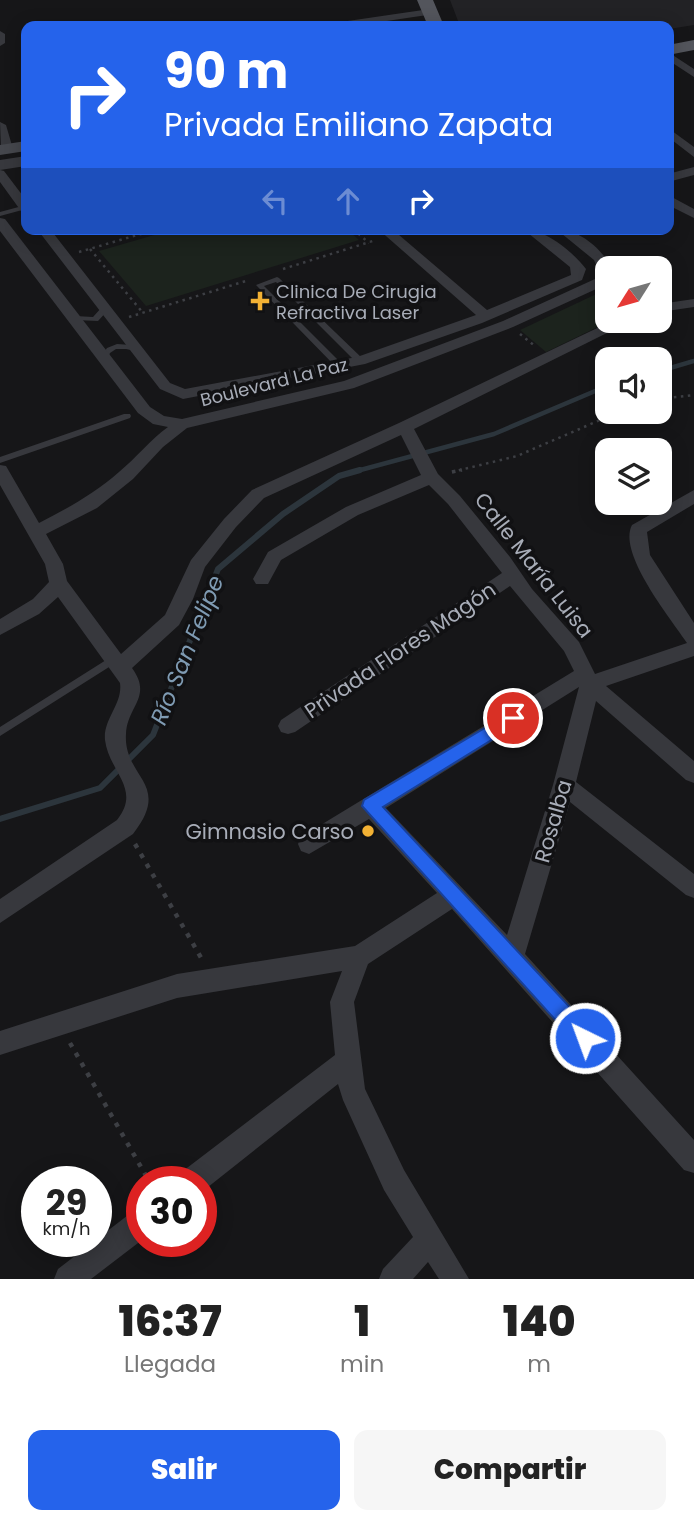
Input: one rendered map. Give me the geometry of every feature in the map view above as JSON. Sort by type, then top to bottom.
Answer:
[{"type":"main road","points":[[674,37],[694,34]]},
{"type":"main road","points":[[674,49],[694,45]]},
{"type":"main road","points":[[2,155],[21,148]]},
{"type":"street","points":[[371,21],[431,13]]},
{"type":"street","points":[[0,34],[0,43]]},
{"type":"street","points":[[674,59],[694,74]]},
{"type":"street","points":[[0,125],[2,155],[21,160]]},
{"type":"street","points":[[674,136],[694,153]]},
{"type":"street","points":[[674,176],[694,171]]},
{"type":"street","points":[[0,174],[21,201]]},
{"type":"street","points":[[674,202],[694,214]]},
{"type":"street","name":"Boulevard La Paz","points":[[0,222],[144,410],[159,420],[182,424],[349,385],[508,324],[593,287],[605,278],[606,266],[600,258],[567,235]]},
{"type":"street","name":"Boulevard La Paz","points":[[48,235],[165,386],[183,394],[360,362],[485,316],[577,277],[579,269],[544,235]]},
{"type":"street","points":[[391,235],[485,316]]},
{"type":"street","points":[[672,306],[694,303]]},
{"type":"street","points":[[117,663],[172,620],[184,599],[197,565],[252,499],[274,485],[405,427],[597,333]]},
{"type":"street","points":[[37,531],[91,503],[127,475],[157,443],[182,424]]},
{"type":"street","name":"Calle María Luisa","points":[[405,427],[429,474],[454,500],[525,594],[572,647],[587,679],[694,774]]},
{"type":"street","points":[[0,470],[54,564],[58,583],[132,687],[115,730],[117,746],[135,786],[138,810],[125,827],[0,912]]},
{"type":"street","points":[[262,579],[274,555],[352,511],[429,474]]},
{"type":"street","points":[[694,496],[638,529],[641,555],[660,589],[694,638]]},
{"type":"street","name":"Privada Flores Magón","points":[[288,726],[512,575]]},
{"type":"street","points":[[0,628],[32,610],[51,594],[58,583]]},
{"type":"street","points":[[309,844],[587,679],[694,649]]},
{"type":"street","name":"Rosalba","points":[[512,957],[564,785],[587,679]]},
{"type":"street","points":[[564,785],[694,888]]},
{"type":"street","points":[[371,806],[512,957],[694,1160]]},
{"type":"street","points":[[0,1043],[177,986],[359,957],[454,895]]},
{"type":"street","points":[[359,957],[342,1002],[352,1091],[394,1180],[455,1279]]},
{"type":"street","points":[[212,1166],[349,1060]]},
{"type":"street","points":[[68,1279],[126,1234]]},
{"type":"street","points":[[393,1279],[430,1239]]},
{"type":"lane","points":[[0,214],[21,209]]},
{"type":"lane","points":[[340,366],[259,285],[277,279],[360,362]]},
{"type":"lane","points":[[75,318],[94,319],[105,309]]},
{"type":"lane","points":[[104,358],[109,349],[117,345],[136,349]]},
{"type":"lane","points":[[0,460],[127,416]]},
{"type":"lane","points":[[0,732],[117,663]]},
{"type":"path","points":[[64,256],[138,235]]},
{"type":"path","points":[[360,235],[369,243]]},
{"type":"path","points":[[90,249],[143,313]]},
{"type":"path","points":[[514,329],[542,352]]},
{"type":"path","points":[[672,398],[694,395]]},
{"type":"path","points":[[429,474],[474,470],[523,454],[595,422]]},
{"type":"path","points":[[125,827],[214,980]]},
{"type":"path","points":[[59,1023],[140,1166]]},
{"type":"shaded area","points":[[450,0],[694,0],[694,25],[674,28],[674,21],[458,21]]},
{"type":"shaded area","points":[[154,235],[354,235],[359,240],[146,306],[99,251]]},
{"type":"shaded area","points":[[595,295],[595,328],[546,352],[520,330]]},
{"type":"waterway","name":"Río San Felipe","points":[[672,367],[694,361]]},
{"type":"waterway","name":"Río San Felipe","points":[[353,472],[494,434],[595,391]]},
{"type":"waterway","name":"Río San Felipe","points":[[353,472],[360,470]]},
{"type":"waterway","name":"Río San Felipe","points":[[0,819],[100,788],[153,735],[218,569],[283,514],[339,476],[353,472]]},
{"type":"place","name":"Clinica De Cirugia Refractiva Laser","points":[[260,301]]},
{"type":"place","name":"Gimnasio Carso","points":[[368,831]]},
{"type":"route","points":[[513,718],[371,806],[585,1038]]}]
